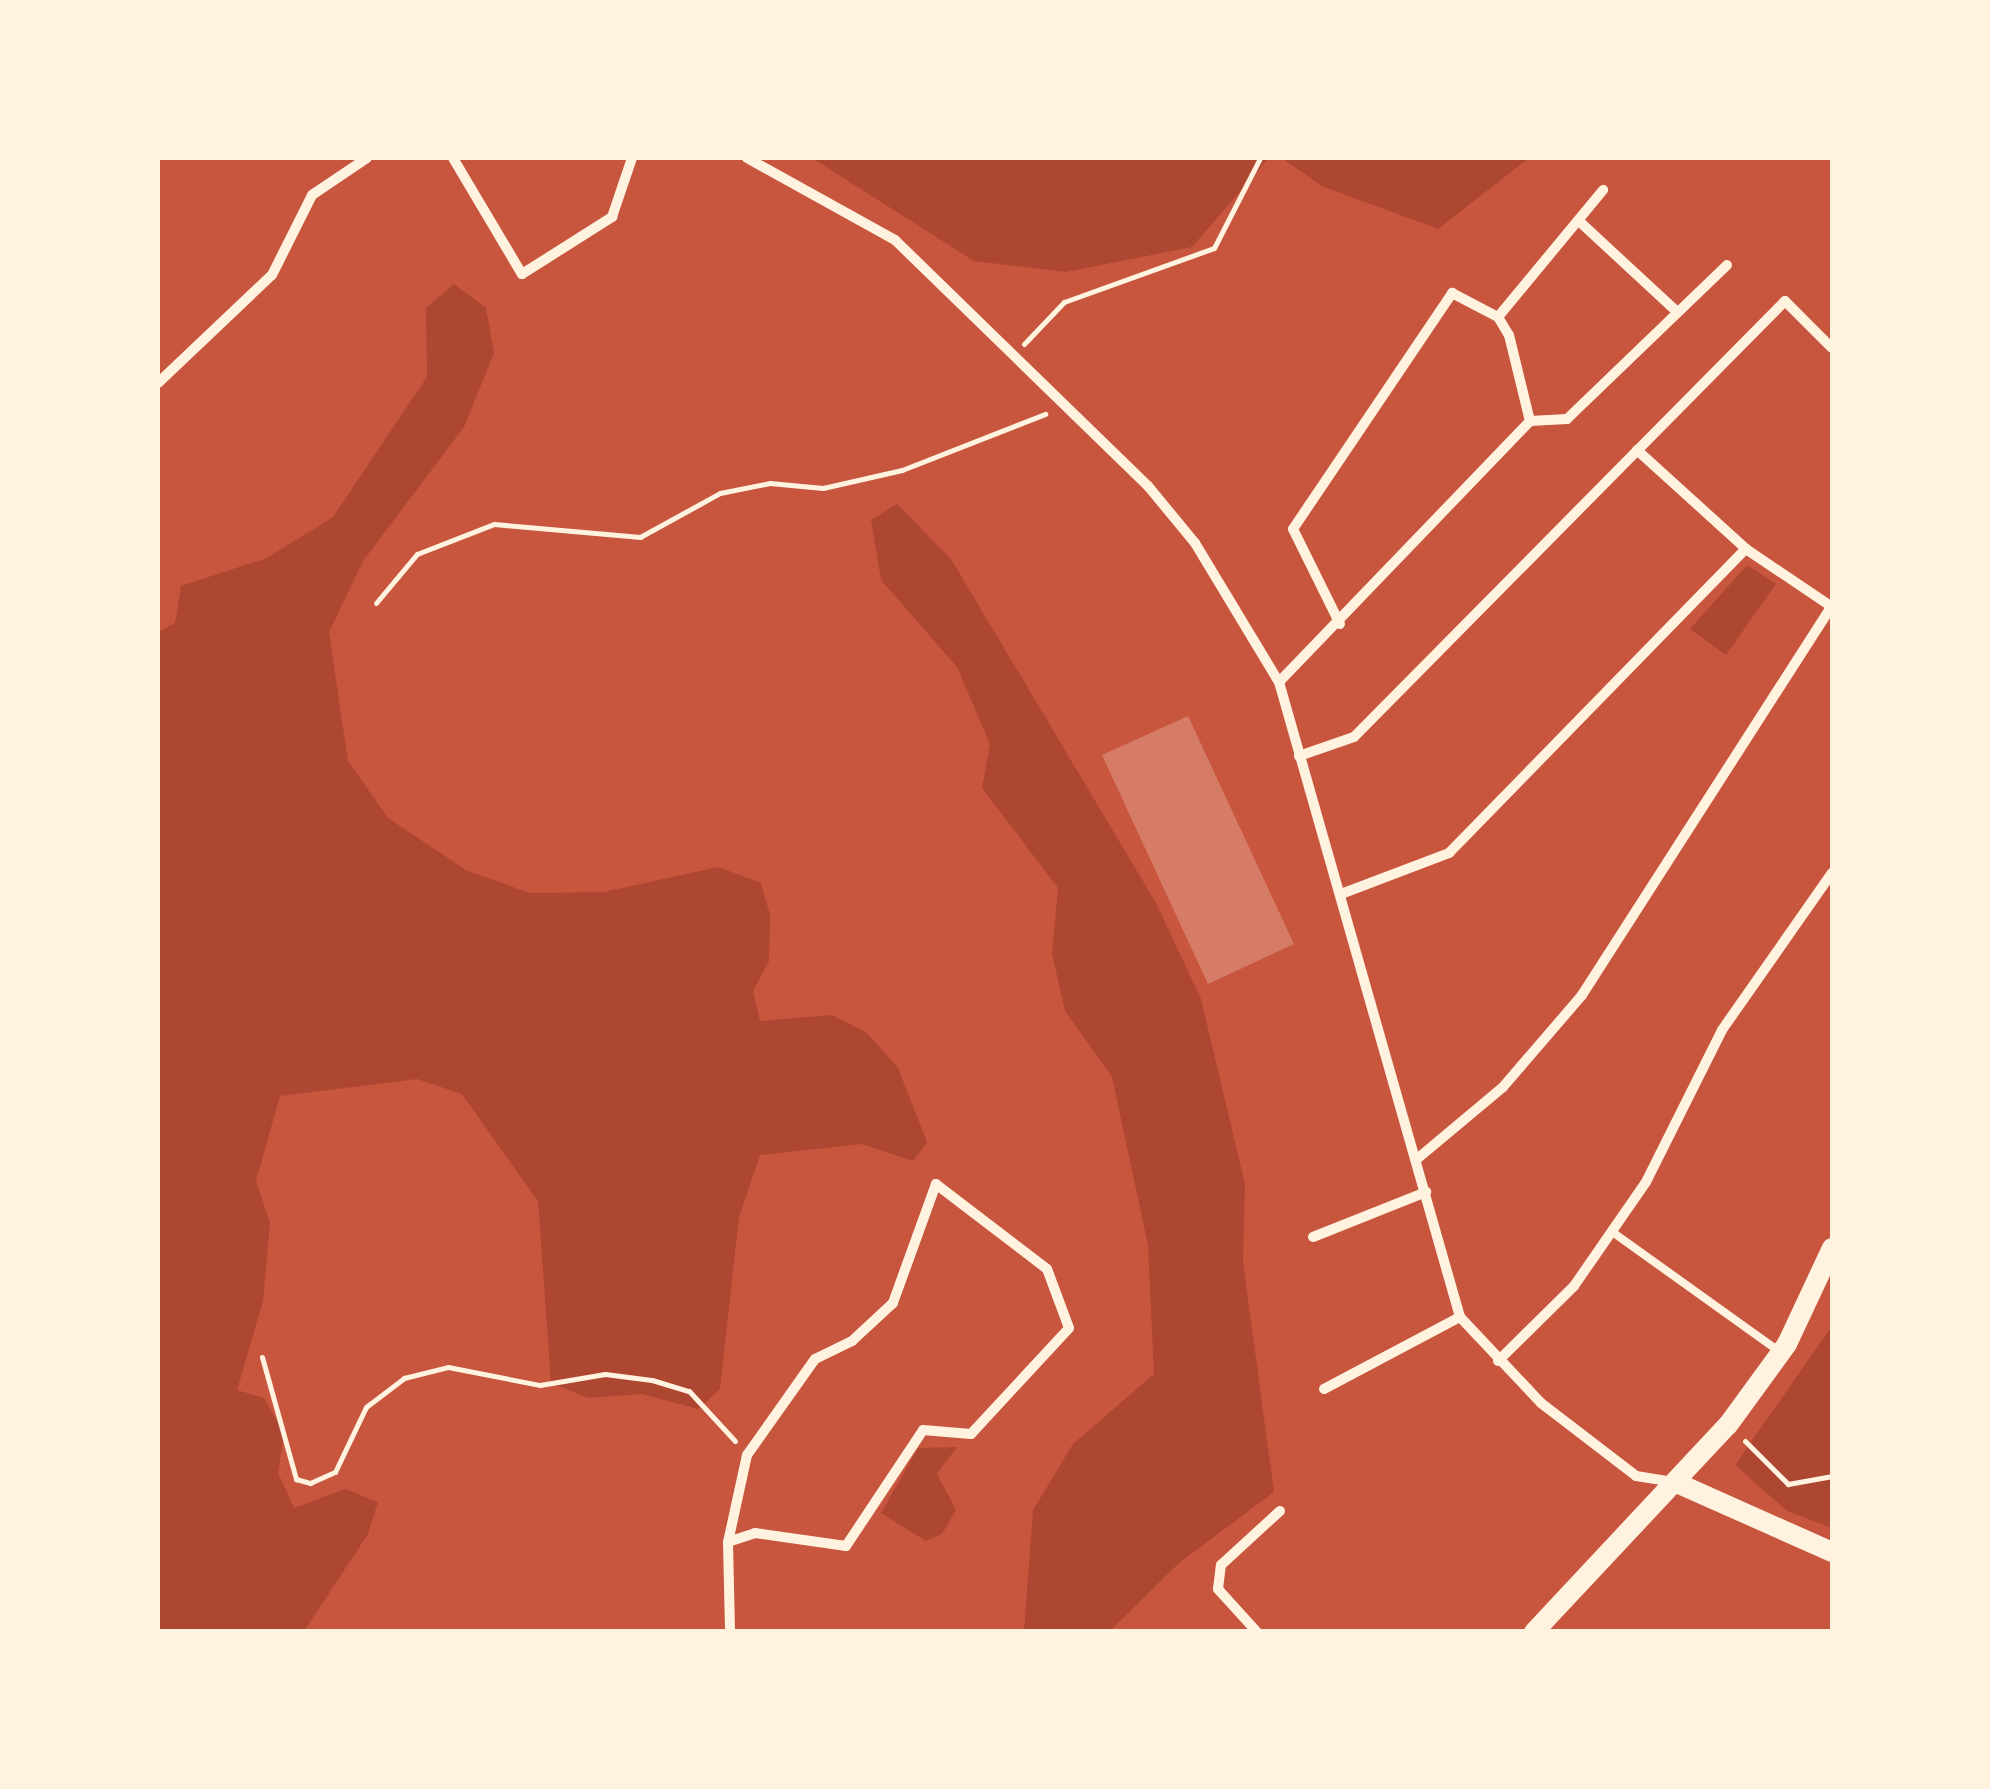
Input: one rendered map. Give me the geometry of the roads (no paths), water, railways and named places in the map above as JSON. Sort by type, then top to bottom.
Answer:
[{"type":"main road","points":[[1534,1632],[1677,1484],[1728,1425],[1781,1353],[1832,1248]]},
{"type":"main road","points":[[1677,1484],[1832,1552]]},
{"type":"street","points":[[158,383],[272,274],[312,195],[367,158]]},
{"type":"street","points":[[454,158],[522,274],[612,217],[632,158]]},
{"type":"street","points":[[747,158],[895,240],[1062,408],[1148,486],[1195,544],[1278,682],[1460,1317],[1498,1361],[1636,1476],[1677,1484]]},
{"type":"street","points":[[1498,318],[1580,222],[1602,190]]},
{"type":"street","points":[[1580,222],[1676,312]]},
{"type":"street","points":[[1278,682],[1340,624],[1530,421],[1567,418],[1726,264]]},
{"type":"street","points":[[1340,624],[1293,529],[1452,293],[1498,318],[1530,421]]},
{"type":"street","points":[[1299,756],[1354,737],[1786,301],[1832,348]]},
{"type":"street","points":[[1417,1159],[1503,1086],[1582,996],[1832,606],[1746,549],[1637,450]]},
{"type":"street","points":[[1341,894],[1449,853],[1746,549]]},
{"type":"street","points":[[1498,1361],[1574,1286],[1612,1231],[1722,1030],[1832,873]]},
{"type":"street","points":[[728,1542],[755,1534],[846,1546],[923,1430],[971,1434],[1069,1328],[1047,1269],[936,1184],[893,1303],[852,1341],[815,1359],[746,1454],[728,1542],[730,1632]]},
{"type":"street","points":[[1313,1237],[1426,1192]]},
{"type":"street","points":[[1324,1389],[1460,1317]]},
{"type":"street","points":[[1257,1632],[1218,1589],[1221,1565],[1280,1511]]},
{"type":"lane","points":[[1612,1231],[1781,1353]]}]
